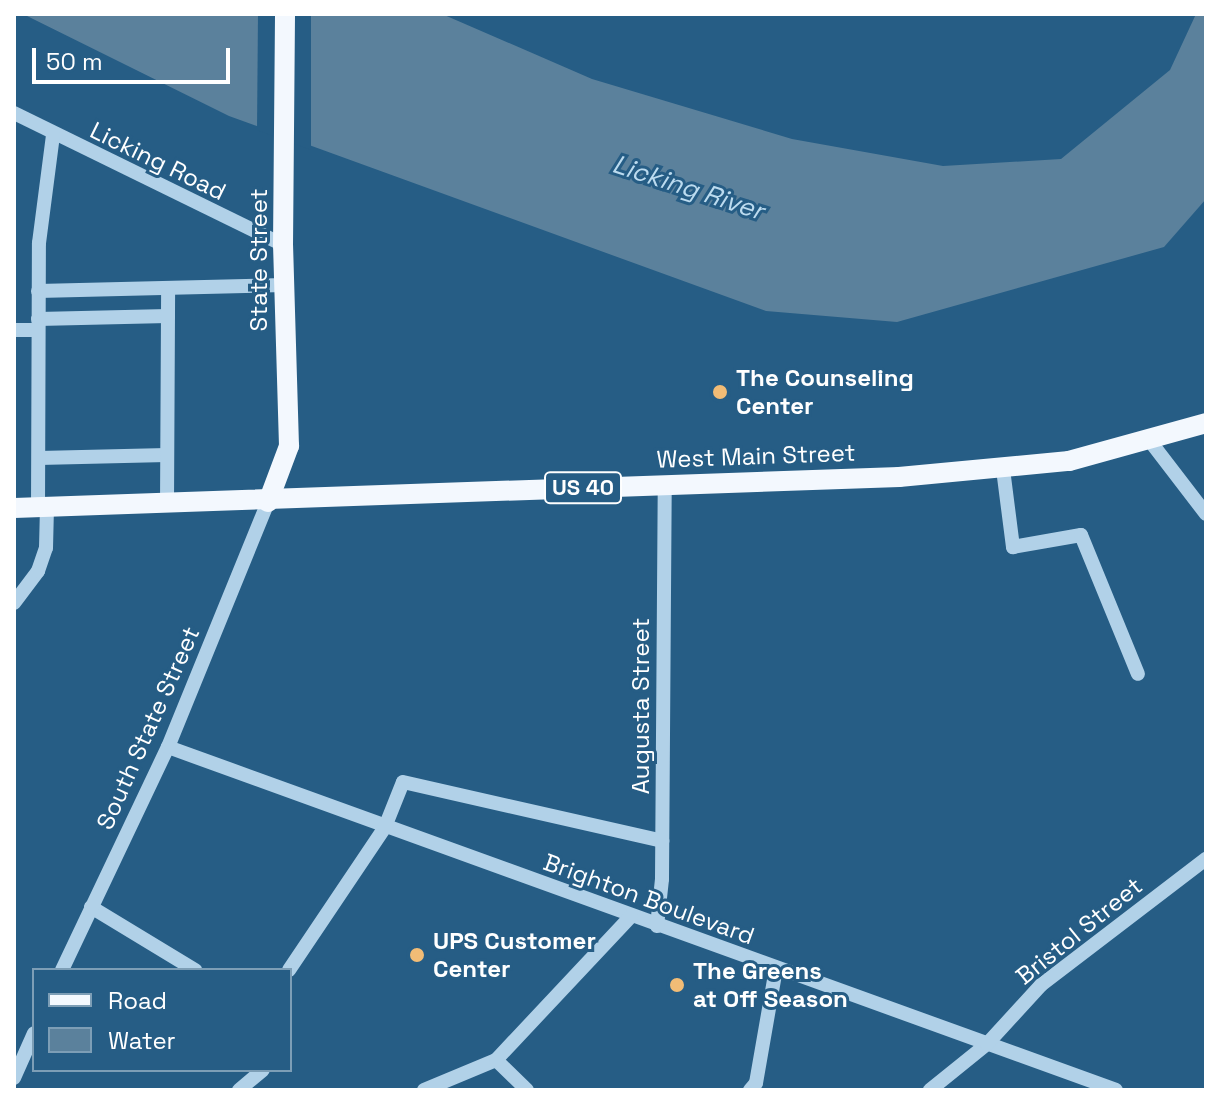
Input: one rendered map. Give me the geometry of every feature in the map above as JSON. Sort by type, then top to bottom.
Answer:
[{"type":"main road","name":"State Street","points":[[268,502],[289,446],[283,245],[285,14]]},
{"type":"main road","name":"West Main Street","points":[[14,508],[268,502],[1003,469],[1069,461],[1204,429]]},
{"type":"street","name":"Licking Road","points":[[14,113],[53,135],[283,245]]},
{"type":"street","points":[[14,603],[38,571],[46,548],[39,458],[38,291],[53,135]]},
{"type":"street","points":[[38,291],[284,285]]},
{"type":"street","points":[[167,504],[168,289]]},
{"type":"street","points":[[14,330],[38,324],[168,316]]},
{"type":"street","points":[[1150,441],[1206,514]]},
{"type":"street","points":[[39,458],[167,455]]},
{"type":"street","points":[[1003,469],[1013,547],[1081,535],[1138,674]]},
{"type":"street","name":"Augusta Street","points":[[657,926],[662,841],[665,486]]},
{"type":"street","name":"South State Street","points":[[63,968],[168,747],[268,502]]},
{"type":"street","name":"Brighton Boulevard","points":[[168,747],[1116,1090]]},
{"type":"street","points":[[290,968],[385,827],[403,782],[662,841]]},
{"type":"street","name":"Bristol Street","points":[[930,1090],[987,1044],[1041,985],[1206,859]]},
{"type":"street","points":[[91,907],[192,968]]},
{"type":"street","points":[[424,1090],[496,1060],[631,916]]},
{"type":"street","points":[[750,1090],[756,1083],[776,968]]},
{"type":"street","points":[[14,1078],[32,1038]]},
{"type":"street","points":[[496,1060],[527,1090]]},
{"type":"street","points":[[239,1090],[261,1072]]},
{"type":"water","name":"Licking River","points":[[23,14],[442,14],[592,79],[792,139],[943,166],[1061,159],[1170,70],[1196,14],[1206,14],[1206,199],[1164,247],[897,322],[766,311],[229,116]]},
{"type":"pier","points":[[258,14],[311,14],[311,150],[257,130]]},
{"type":"place","name":"The Counseling Center","points":[[720,392]]},
{"type":"place","name":"UPS Customer Center","points":[[417,955]]},
{"type":"place","name":"The Greens at Off Season","points":[[677,985]]}]
